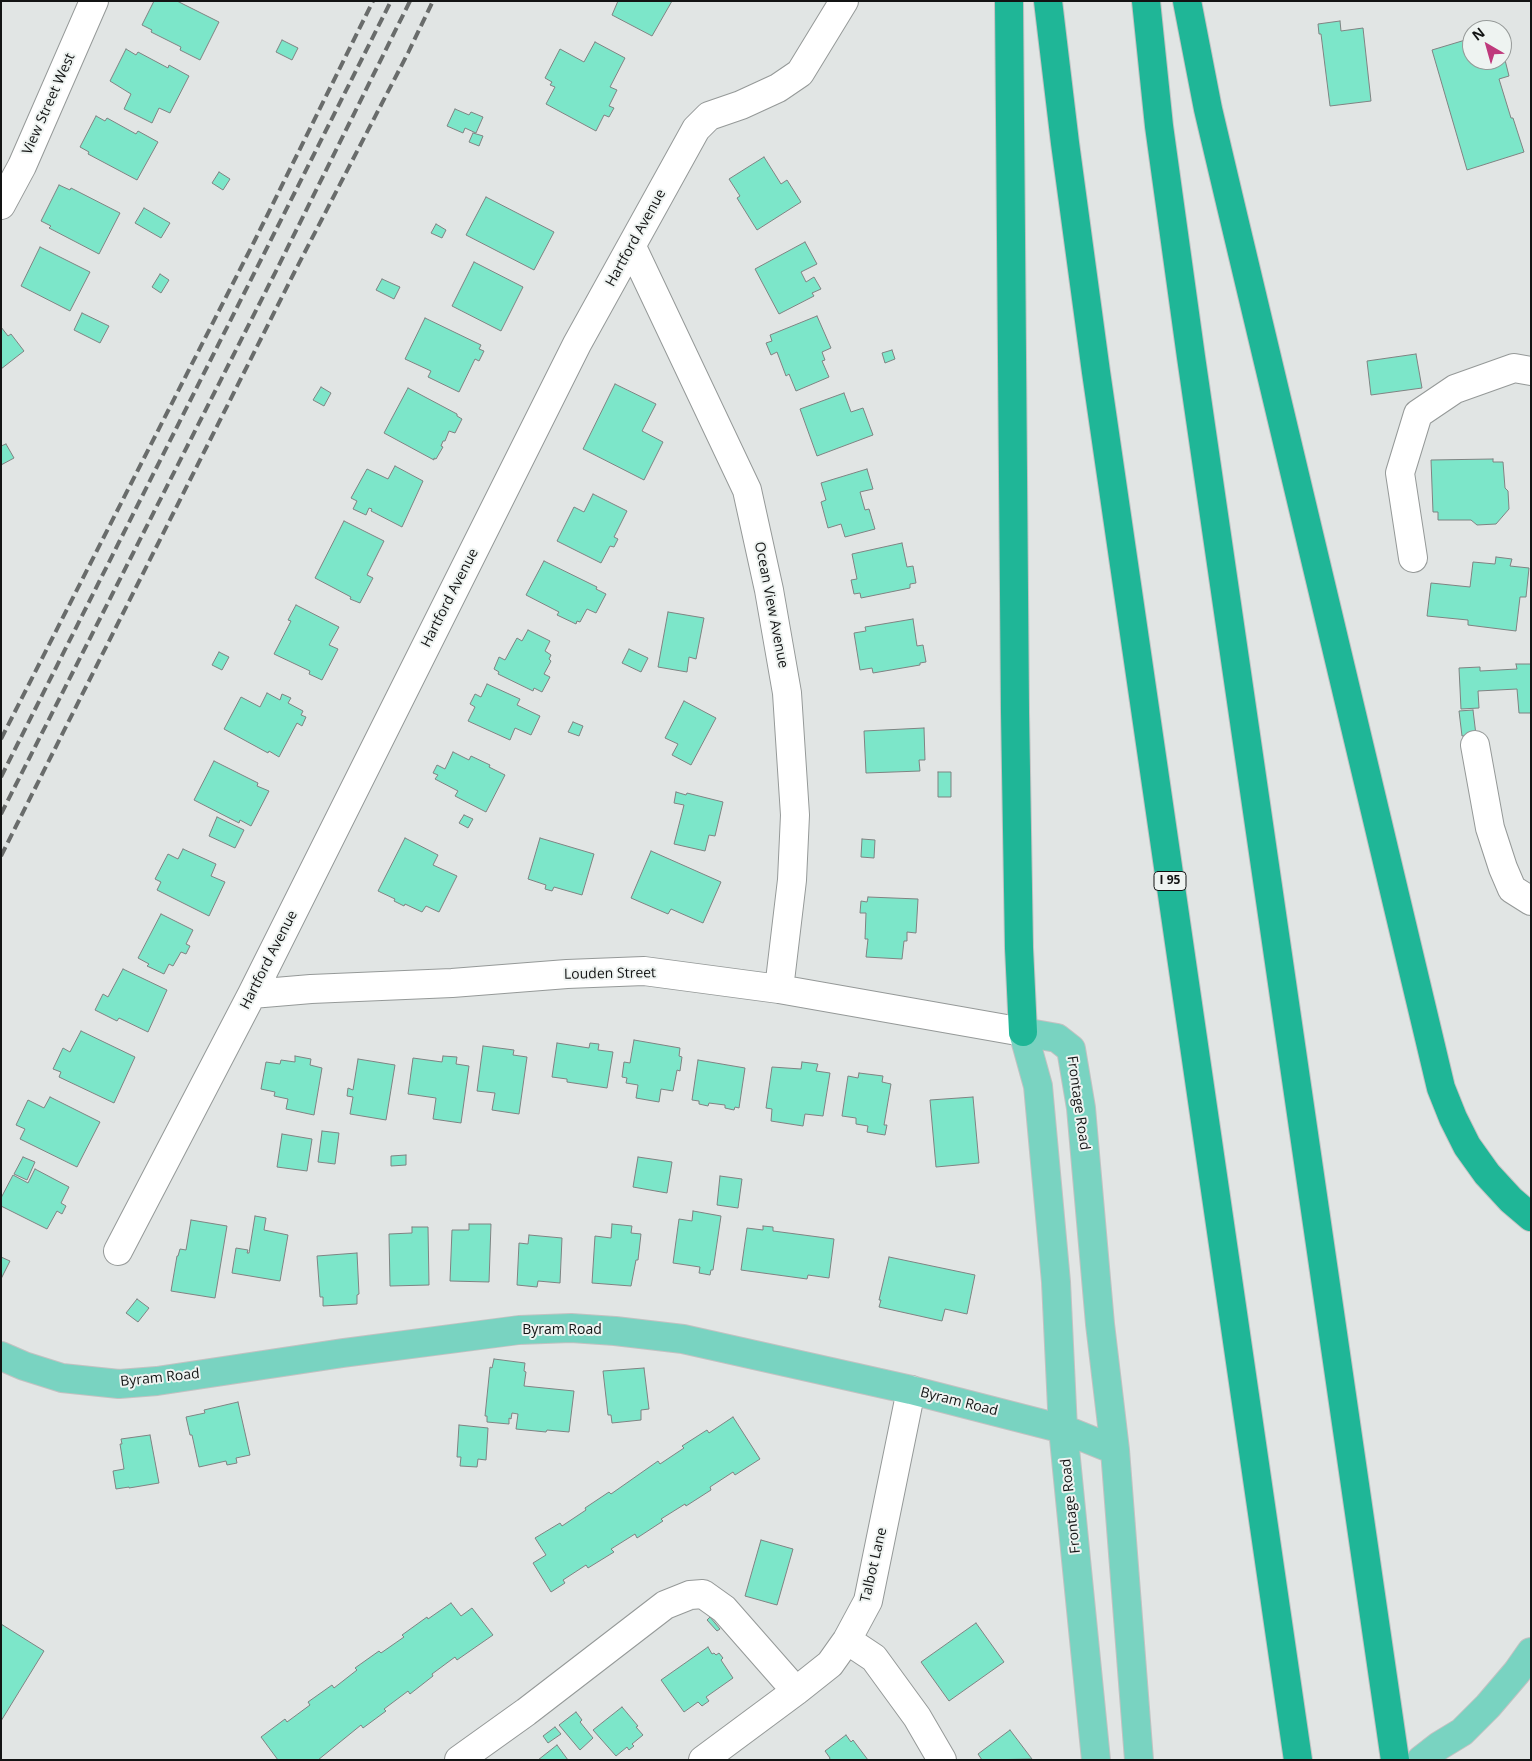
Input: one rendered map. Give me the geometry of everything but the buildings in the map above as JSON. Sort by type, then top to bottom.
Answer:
[{"type":"highway","points":[[1009,1],[1016,732],[1022,1032]]},
{"type":"highway","name":"I 95","points":[[1048,1],[1088,315],[1298,1760]]},
{"type":"highway","points":[[1146,1],[1160,126],[1194,377],[1393,1749]]},
{"type":"highway","points":[[1187,1],[1226,189],[1441,1088],[1467,1146],[1482,1167],[1511,1200],[1531,1217]]},
{"type":"main road","name":"Frontage Road","points":[[1096,1760],[1063,1429],[1056,1282],[1038,1086],[1022,1032],[1058,1038],[1071,1049],[1082,1108],[1100,1324],[1115,1450],[1139,1760]]},
{"type":"main road","name":"Byram Road","points":[[1,1356],[24,1366],[62,1378],[119,1384],[157,1382],[232,1369],[519,1330],[571,1328],[615,1331],[683,1339],[911,1390],[1063,1429],[1115,1450]]},
{"type":"main road","points":[[1421,1760],[1462,1732],[1488,1706],[1517,1672],[1531,1652]]},
{"type":"street","name":"View Street West","points":[[1,205],[22,166],[94,1]]},
{"type":"street","name":"Hartford Avenue","points":[[118,1251],[252,994],[578,344],[696,129],[709,116],[741,105],[778,88],[800,73],[844,1]]},
{"type":"street","name":"Ocean View Avenue","points":[[632,247],[747,490],[769,590],[787,693],[795,815],[792,880],[779,989]]},
{"type":"street","points":[[1413,558],[1400,473],[1418,414],[1455,389],[1514,368],[1531,371]]},
{"type":"street","points":[[1475,745],[1490,828],[1504,868],[1512,889],[1531,902]]},
{"type":"street","name":"Louden Street","points":[[252,994],[311,989],[434,985],[567,974],[644,971],[779,989],[1022,1032]]},
{"type":"street","name":"Talbot Lane","points":[[703,1760],[830,1664],[847,1640],[868,1601],[911,1390]]},
{"type":"street","points":[[458,1760],[526,1712],[665,1606],[690,1595],[703,1594],[724,1609],[796,1691]]},
{"type":"street","points":[[847,1640],[874,1658],[917,1717],[942,1760]]},
{"type":"railway","points":[[1,739],[255,240],[373,1]]},
{"type":"railway","points":[[1,777],[391,1]]},
{"type":"railway","points":[[1,814],[277,269],[410,1]]},
{"type":"railway","points":[[1,856],[433,1]]}]
